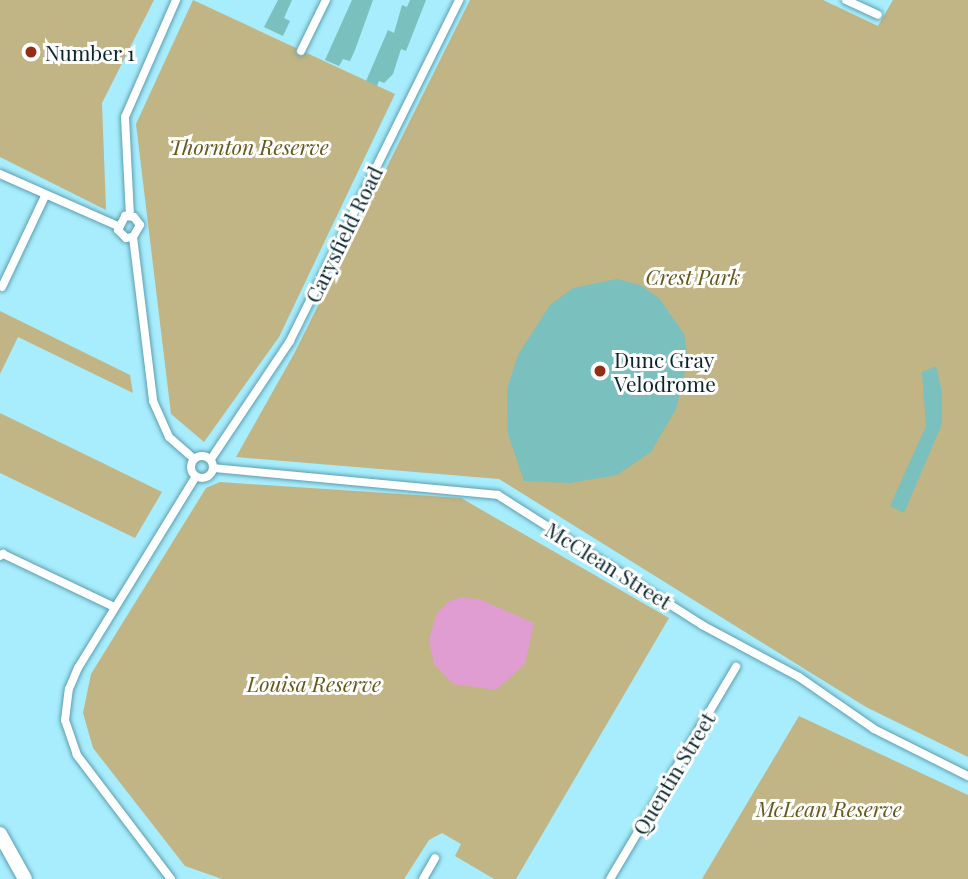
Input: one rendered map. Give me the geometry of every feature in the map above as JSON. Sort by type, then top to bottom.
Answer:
[{"type":"highway","points":[[0,834],[34,879]]},
{"type":"highway","points":[[10,849],[25,879]]},
{"type":"street","points":[[176,0],[125,117],[130,216],[140,225],[133,237],[153,401],[169,437],[194,459]]},
{"type":"street","points":[[302,51],[326,0]]},
{"type":"street","name":"Carysfield Road","points":[[212,464],[289,341],[459,0]]},
{"type":"street","points":[[846,0],[878,15]]},
{"type":"street","points":[[0,174],[118,226],[122,236],[133,237]]},
{"type":"street","points":[[2,287],[45,196]]},
{"type":"street","points":[[118,226],[130,216]]},
{"type":"street","points":[[203,456],[212,464],[207,477],[196,476],[191,470],[194,459],[203,456]]},
{"type":"street","name":"McClean Street","points":[[212,464],[498,495],[702,625],[819,690],[874,730],[968,776]]},
{"type":"street","points":[[172,879],[88,771],[68,735],[69,689],[114,607],[196,476]]},
{"type":"street","points":[[0,556],[3,554],[114,607]]},
{"type":"street","name":"Quentin Street","points":[[610,879],[736,667]]},
{"type":"street","points":[[423,879],[435,858]]},
{"type":"green space","points":[[0,0],[154,0],[102,103],[106,210],[0,157]]},
{"type":"green space","name":"Thornton Reserve","points":[[193,0],[395,94],[279,337],[204,442],[171,414],[136,124]]},
{"type":"green space","name":"Crest Park","points":[[470,0],[823,0],[878,26],[893,0],[968,0],[968,757],[866,707],[499,479],[236,457],[295,352]]},
{"type":"green space","points":[[0,311],[130,375],[133,393],[18,337],[0,374]]},
{"type":"green space","points":[[0,413],[162,492],[135,538],[0,473]]},
{"type":"green space","name":"Louisa Reserve","points":[[220,482],[461,498],[669,618],[516,879],[494,879],[455,856],[461,844],[442,833],[429,840],[404,879],[222,879],[185,866],[93,748],[83,713],[91,674],[206,488]]},
{"type":"green space","name":"McLean Reserve","points":[[799,716],[968,795],[968,879],[702,879]]},
{"type":"shaded area","points":[[463,597],[481,600],[534,623],[525,664],[496,690],[453,684],[434,664],[429,640],[436,615],[449,601]]},
{"type":"building","points":[[278,0],[292,0],[284,18],[290,21],[283,36],[264,27]]},
{"type":"building","points":[[352,0],[373,0],[350,61],[343,59],[339,66],[325,60]]},
{"type":"building","points":[[410,0],[426,0],[406,51],[401,49],[393,74],[384,83],[379,81],[377,86],[366,81],[388,30],[394,33],[402,5],[407,7]]},
{"type":"building","name":"Dunc Gray Velodrome","points":[[617,279],[640,285],[659,298],[684,334],[688,359],[676,409],[651,452],[617,475],[570,483],[524,481],[508,434],[507,389],[518,355],[550,305],[573,288]]},
{"type":"building","points":[[936,366],[942,393],[942,424],[904,513],[890,506],[926,426],[922,372]]},
{"type":"place","name":"Number 1","points":[[31,52]]},
{"type":"place","name":"Dunc Gray Velodrome","points":[[600,371]]}]
